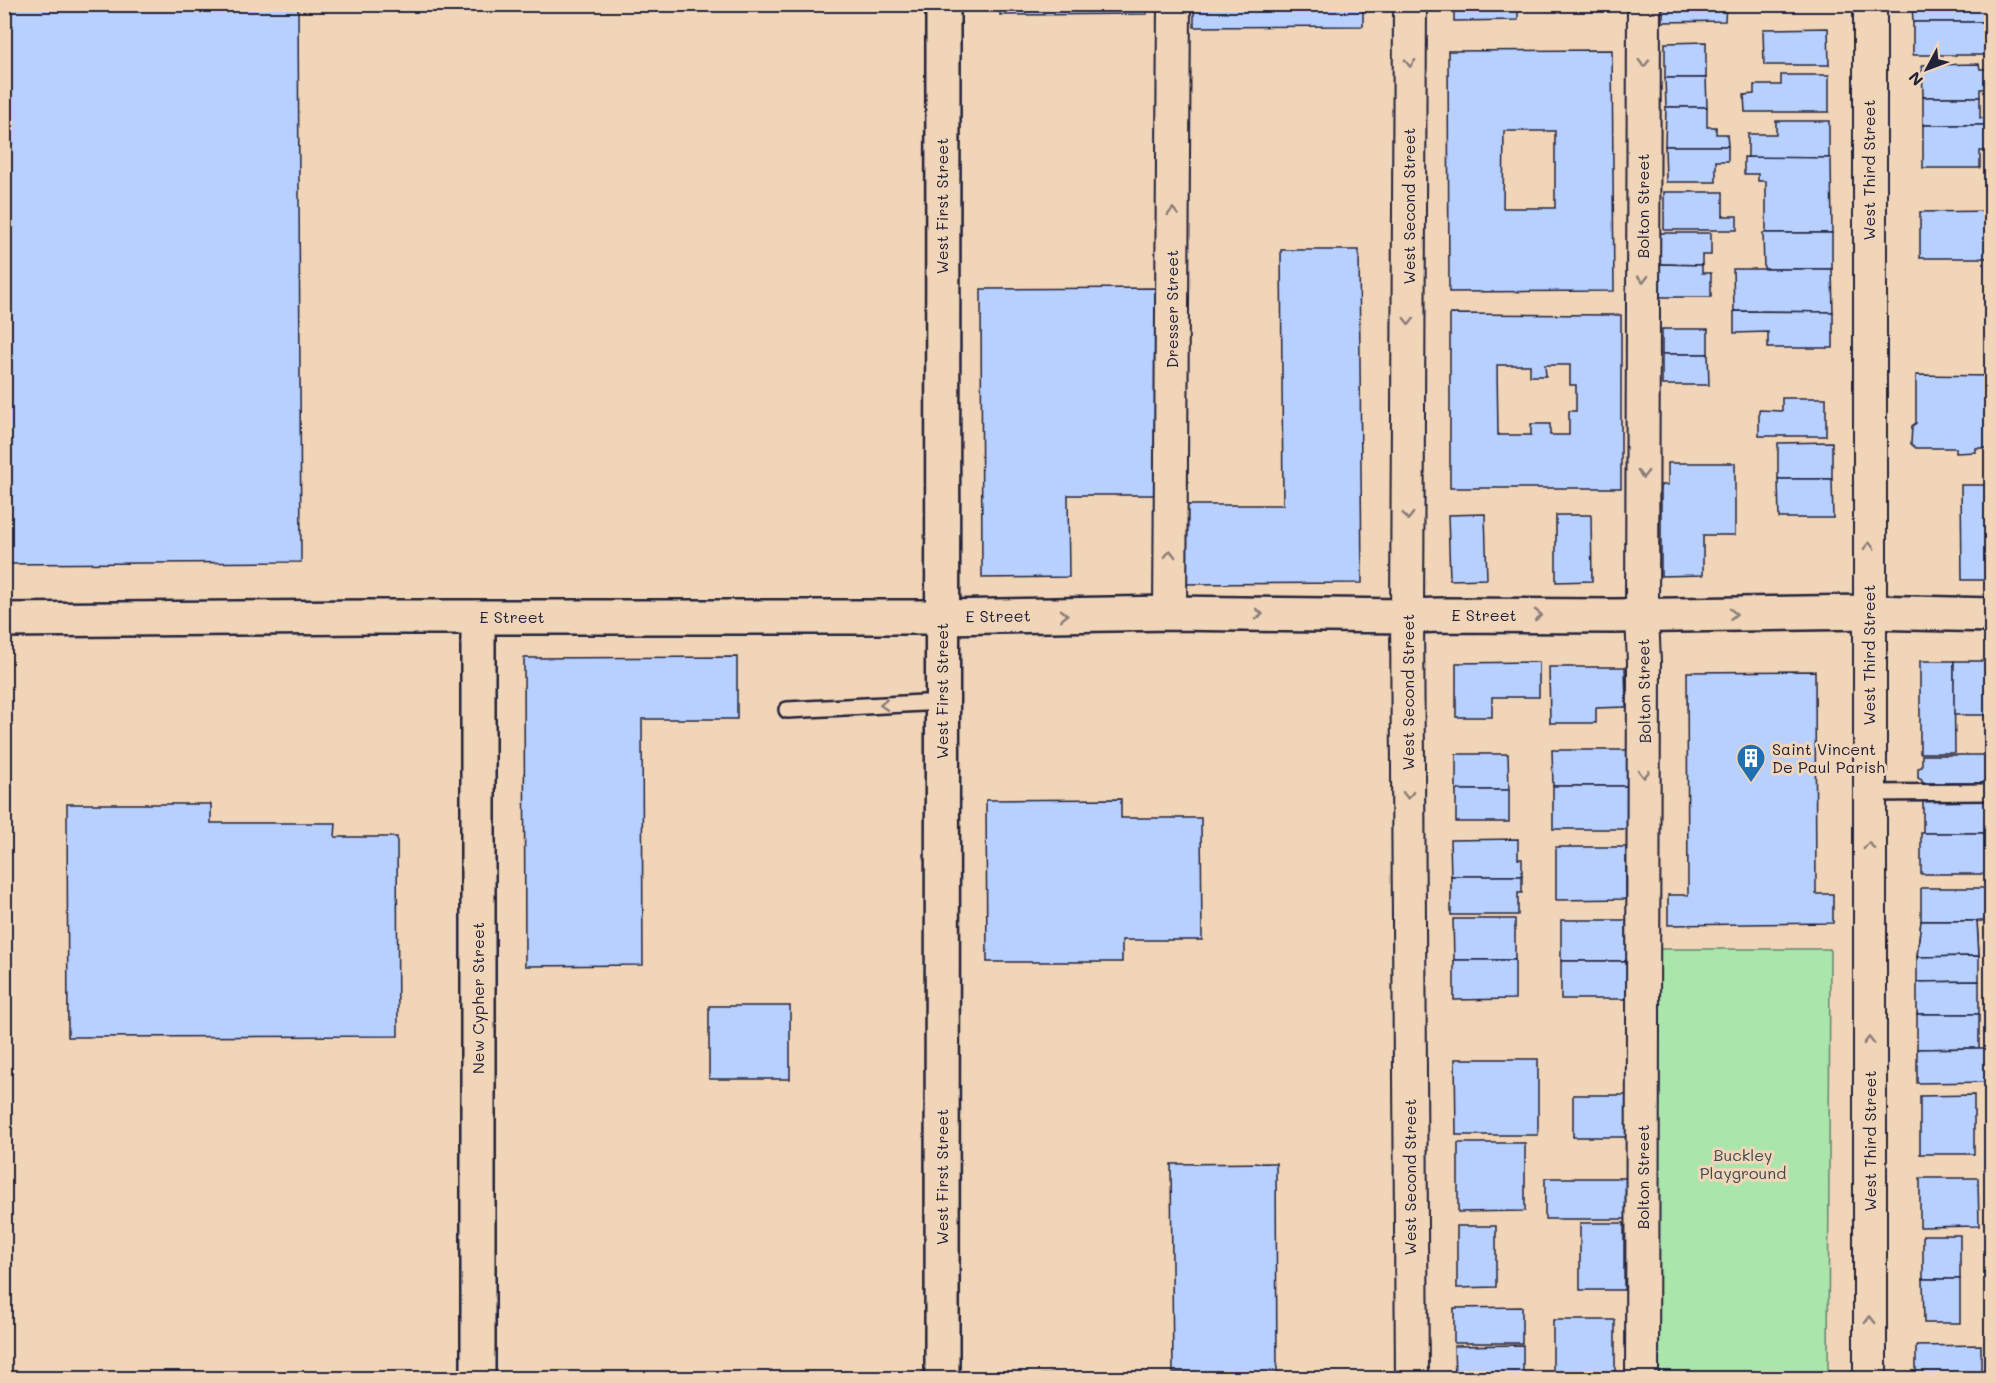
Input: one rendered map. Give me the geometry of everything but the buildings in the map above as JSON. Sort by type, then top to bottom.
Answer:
[{"type":"street","name":"West First Street","points":[[942,4],[942,1378]]},
{"type":"street","name":"Dresser Street","points":[[1170,613],[1174,4]]},
{"type":"street","name":"West Second Street","points":[[1410,4],[1407,616],[1412,1378]]},
{"type":"street","name":"Bolton Street","points":[[1642,1378],[1644,4]]},
{"type":"street","name":"West Third Street","points":[[1870,4],[1870,1378]]},
{"type":"street","name":"E Street","points":[[4,620],[942,617],[1170,613],[1642,616],[1869,612],[1992,615]]},
{"type":"street","name":"New Cypher Street","points":[[478,618],[478,1378]]},
{"type":"lane","points":[[787,710],[942,702]]},
{"type":"lane","points":[[1869,793],[1992,792]]},
{"type":"green space","name":"Buckley Playground","points":[[1657,949],[1830,949],[1828,1378],[1658,1378]]},
{"type":"place","name":"Saint Vincent De Paul Parish","points":[[1751,784]]}]
